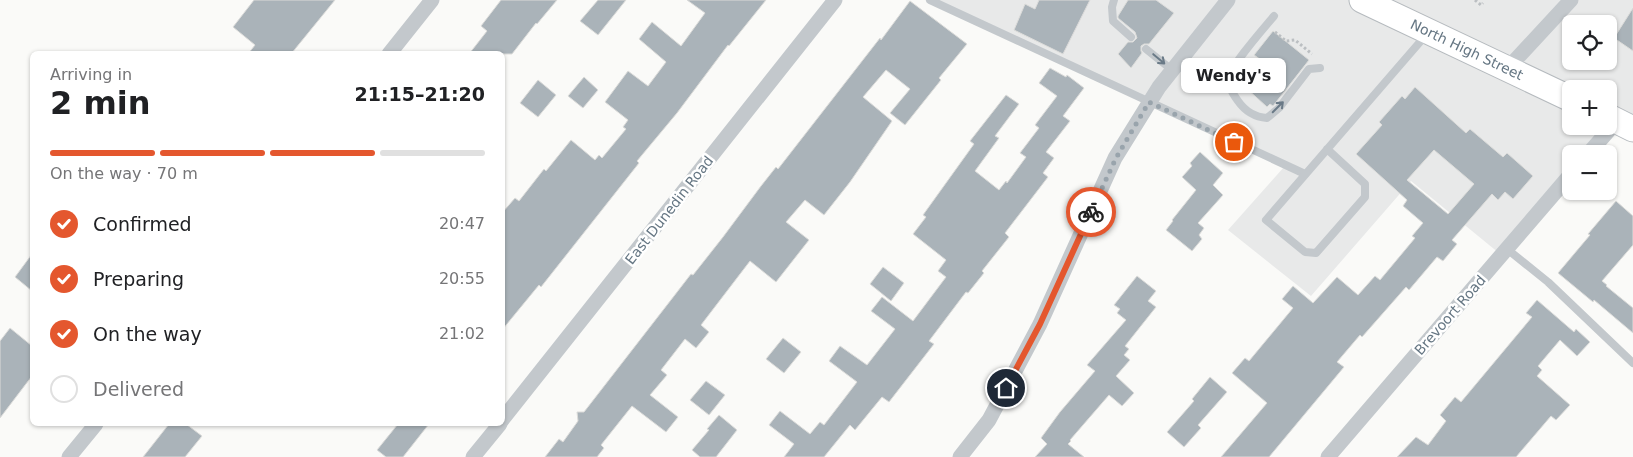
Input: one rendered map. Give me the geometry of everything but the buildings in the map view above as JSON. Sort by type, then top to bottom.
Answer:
[{"type":"main road","name":"North High Street","points":[[1362,0],[1562,95]]},
{"type":"street","points":[[391,51],[432,0]]},
{"type":"street","name":"East Dunedin Road","points":[[505,416],[835,0]]},
{"type":"street","points":[[960,457],[989,420],[1040,324],[1116,158],[1149,102],[1228,0]]},
{"type":"street","points":[[1507,69],[1571,0]]},
{"type":"street","points":[[1597,145],[1619,122]]},
{"type":"street","name":"Brevoort Road","points":[[1328,457],[1562,185]]},
{"type":"street","points":[[69,457],[94,426]]},
{"type":"street","points":[[474,457],[498,426]]},
{"type":"lane","points":[[930,0],[1305,174]]},
{"type":"lane","points":[[1114,0],[1112,7],[1113,21],[1131,37]]},
{"type":"lane","points":[[1274,16],[1234,67],[1229,78],[1231,90],[1240,104],[1256,117],[1267,118],[1279,108],[1309,68],[1320,68]]},
{"type":"lane","points":[[1327,149],[1365,184],[1365,197],[1316,253],[1306,252],[1266,220],[1305,174],[1428,32]]},
{"type":"lane","points":[[1146,48],[1172,70]]},
{"type":"lane","points":[[1507,249],[1548,282],[1633,363]]},
{"type":"path","points":[[1475,0],[1481,5],[1483,3]]},
{"type":"path","points":[[1272,30],[1286,41],[1295,40],[1312,54]]},
{"type":"shaded area","points":[[931,0],[1633,0],[1633,133],[1617,126],[1617,80],[1562,80],[1562,135],[1607,135],[1598,145],[1562,145],[1562,189],[1505,258],[1411,181],[1311,296],[1228,230],[1284,167]]},
{"type":"way so far","points":[[1091,212],[1116,158],[1149,102],[1234,142]]},
{"type":"place","name":"Wendy's","points":[[1234,142]]},
{"type":"route","points":[[1006,388],[1040,324],[1091,212]]}]
